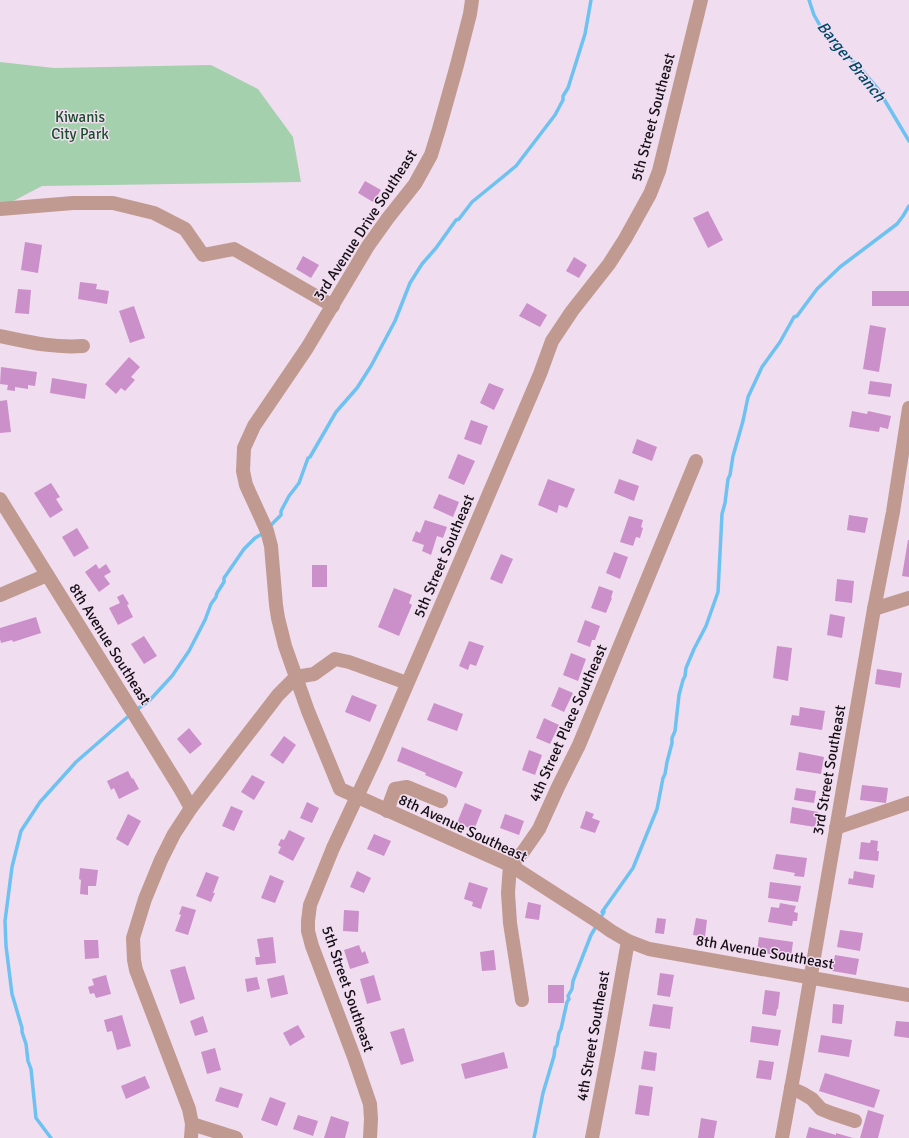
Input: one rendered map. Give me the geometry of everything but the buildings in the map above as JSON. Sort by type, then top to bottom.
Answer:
[{"type":"street","name":"3rd Avenue Drive Southeast","points":[[251,496],[246,486],[243,471],[244,448],[254,426],[307,348],[368,246],[415,184],[431,155],[457,65],[472,0]]},
{"type":"street","name":"5th Street Southeast","points":[[370,1138],[370,1104],[312,946],[308,926],[310,905],[333,848],[376,754],[540,374],[552,341],[609,264],[650,194],[658,171],[701,0]]},
{"type":"street","points":[[0,209],[73,203],[113,203],[154,213],[184,229],[203,255],[234,249],[333,306]]},
{"type":"street","points":[[0,336],[47,346],[83,346]]},
{"type":"street","name":"3rd Street Southeast","points":[[782,1138],[874,610],[893,512],[909,408]]},
{"type":"street","name":"4th Street Place Southeast","points":[[510,865],[523,852],[539,829],[579,745],[696,461]]},
{"type":"street","name":"8th Avenue Southeast","points":[[251,496],[264,524],[271,546],[276,604],[285,646],[308,711],[340,790],[510,865],[611,931],[628,941],[649,949],[909,995]]},
{"type":"street","name":"8th Avenue Southeast","points":[[0,499],[182,790],[190,808]]},
{"type":"street","points":[[0,595],[47,575]]},
{"type":"street","points":[[874,610],[909,598]]},
{"type":"street","points":[[190,1138],[192,1124],[189,1109],[136,970],[133,949],[133,938],[151,883],[174,834],[190,808],[278,695],[296,677],[314,674],[335,659],[349,662],[407,683]]},
{"type":"street","points":[[387,811],[395,789],[407,787],[441,801]]},
{"type":"street","points":[[836,828],[909,803]]},
{"type":"street","points":[[510,865],[508,893],[510,923],[522,1000]]},
{"type":"street","name":"4th Street Southeast","points":[[592,1138],[628,941]]},
{"type":"street","points":[[791,1088],[812,1099],[821,1109],[855,1121]]},
{"type":"street","points":[[192,1124],[236,1138]]},
{"type":"green space","name":"Kiwanis City Park","points":[[0,62],[54,68],[211,65],[258,89],[293,137],[301,182],[42,186],[0,208]]},
{"type":"waterway","points":[[269,527],[281,515],[281,511],[289,496],[299,483],[308,458],[336,412],[357,388],[371,366],[395,321],[410,283],[422,264],[472,202],[516,166],[555,115],[568,88],[585,34],[591,0]]},
{"type":"waterway","name":"Barger Branch","points":[[809,0],[814,15],[822,29],[878,89],[909,141]]},
{"type":"waterway","points":[[600,919],[604,912],[602,912],[633,868],[657,809],[672,738],[675,731],[679,695],[686,668],[706,626],[718,592],[722,514],[733,456],[748,397],[762,367],[780,342],[794,317],[797,316],[817,289],[840,267],[897,224],[909,206]]},
{"type":"waterway","points":[[136,710],[149,701],[172,676],[189,651],[205,620],[211,604],[224,582],[224,578],[244,549],[255,538],[265,532]]},
{"type":"waterway","points":[[51,1138],[36,1118],[31,1069],[28,1061],[22,1028],[12,994],[6,946],[5,921],[12,867],[21,831],[40,802],[76,762],[131,714]]},
{"type":"waterway","points":[[534,1138],[543,1093],[569,999],[568,996],[572,989],[573,981],[591,935],[597,925]]}]
